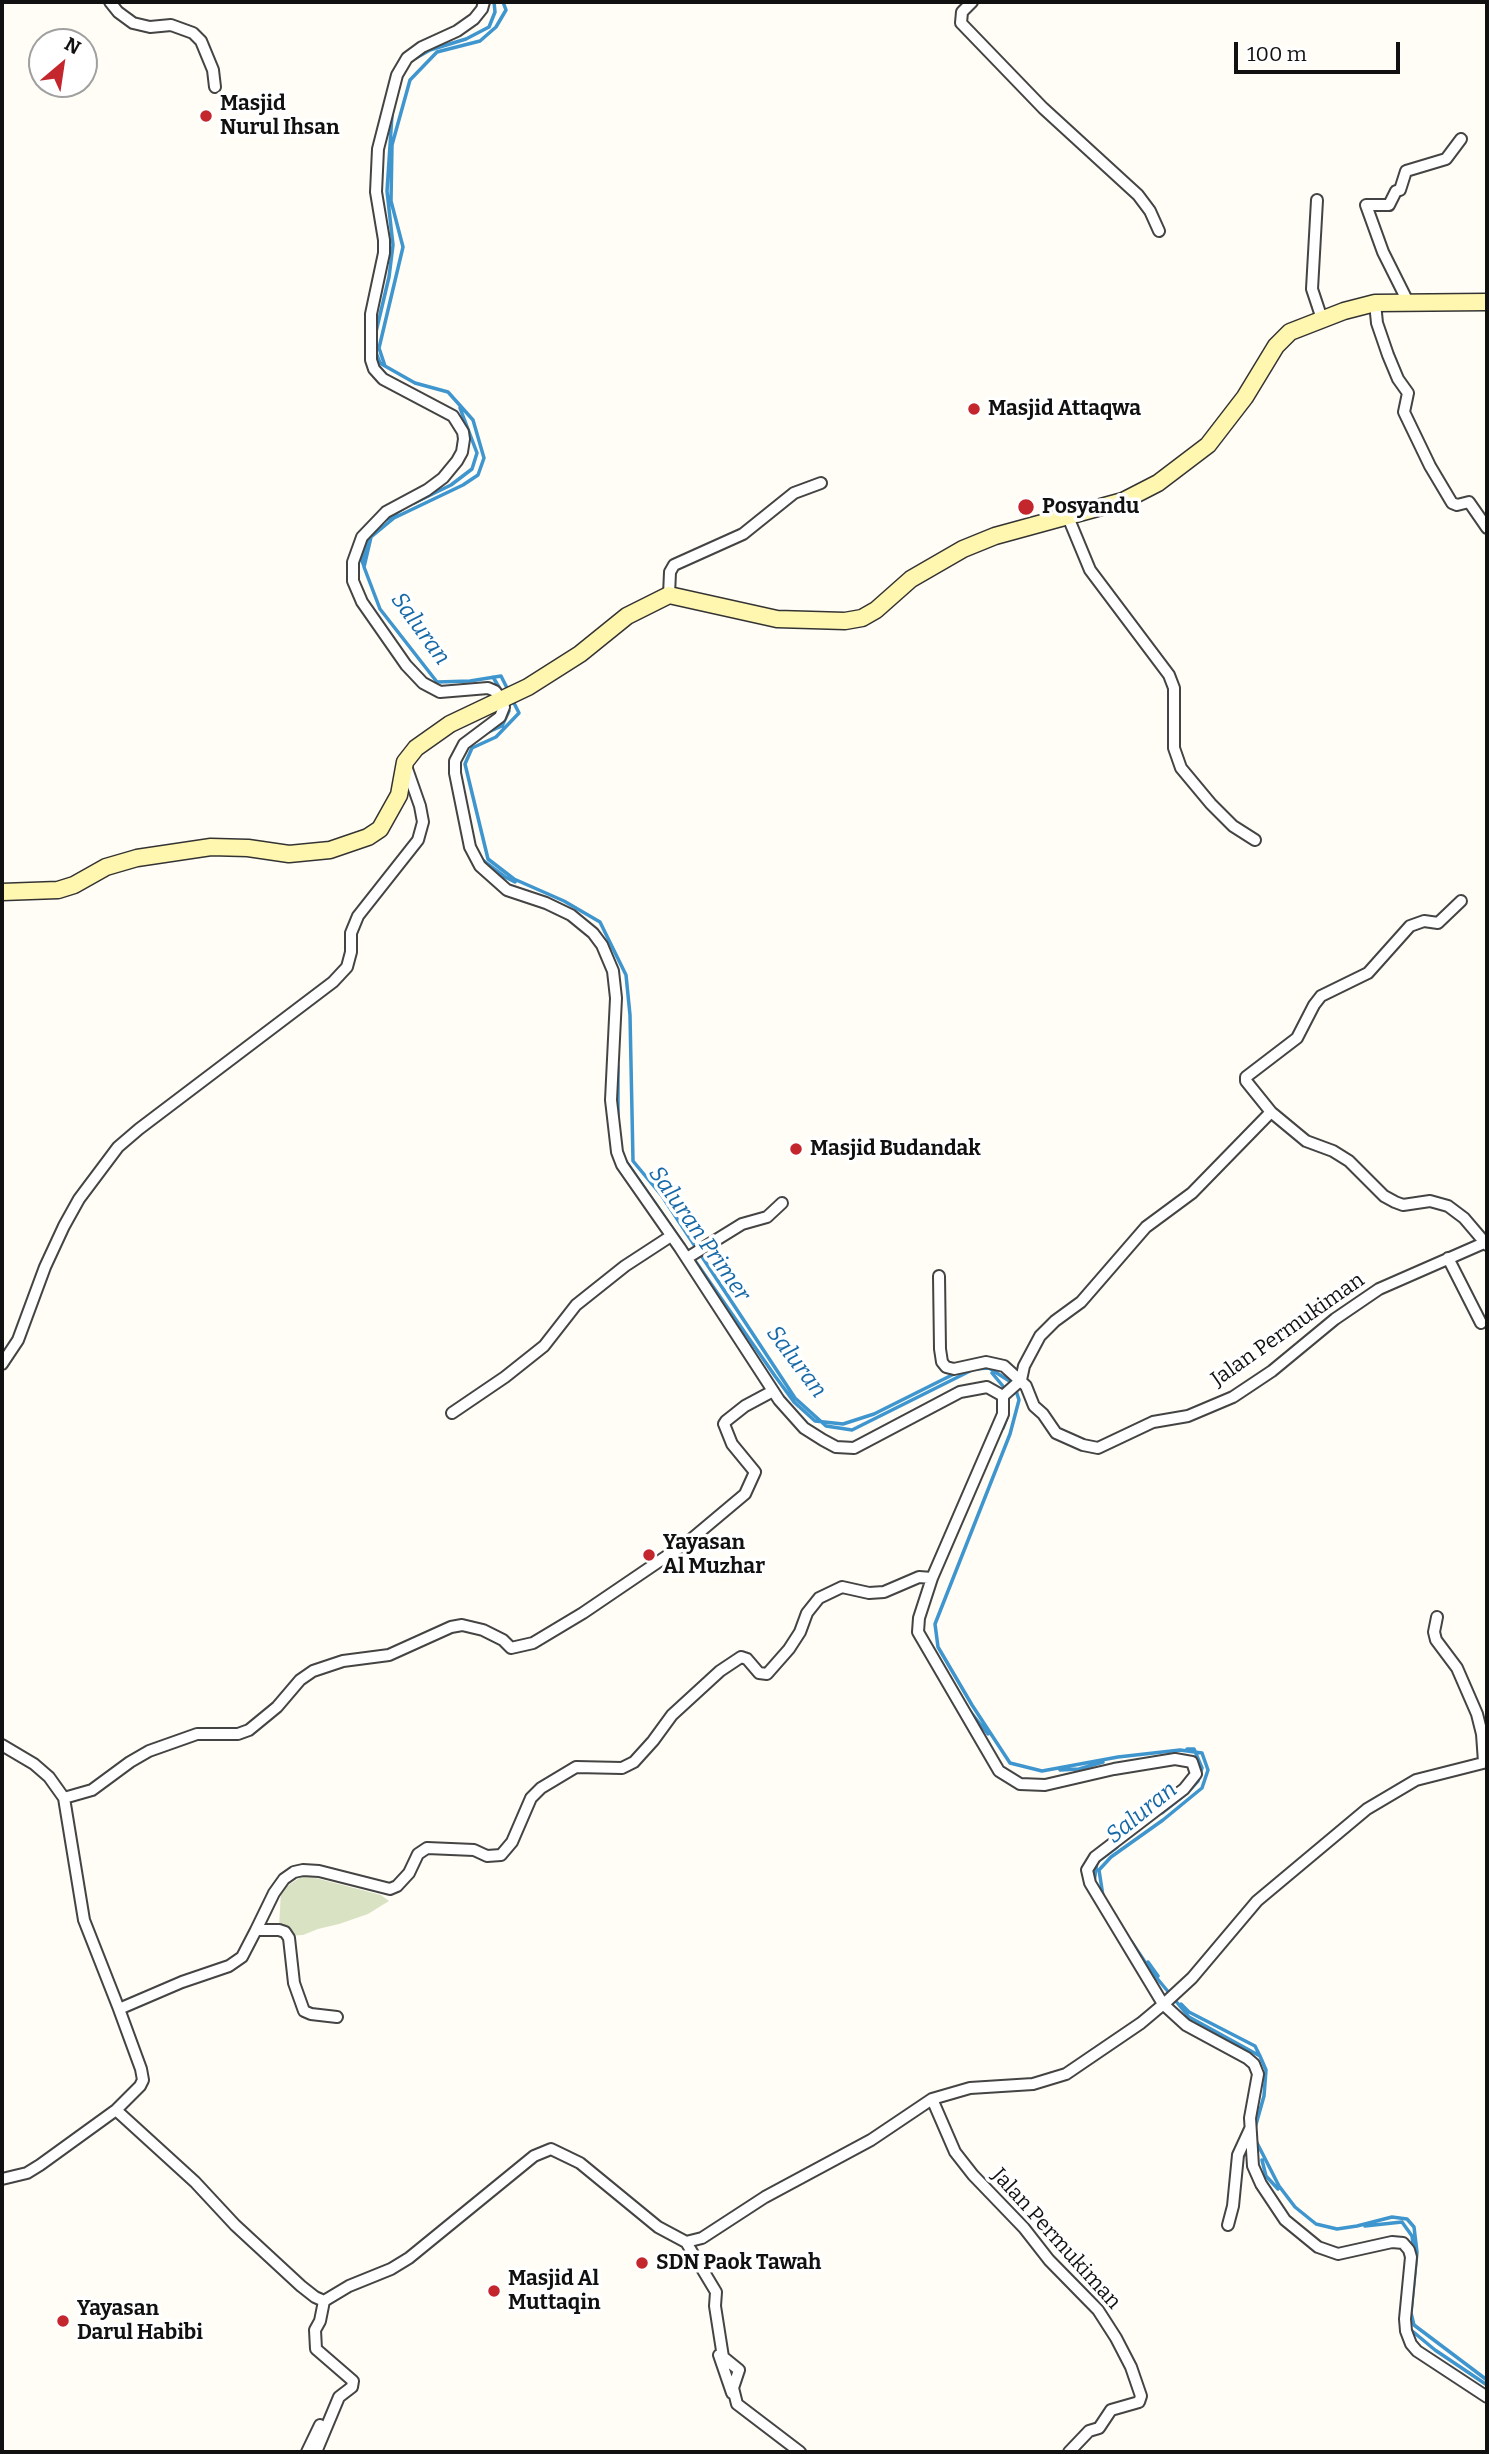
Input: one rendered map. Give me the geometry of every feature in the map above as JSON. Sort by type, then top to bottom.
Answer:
[{"type":"street","points":[[110,2],[133,23],[150,27],[171,25],[193,33],[201,41],[215,87]]},
{"type":"street","points":[[484,2],[474,19],[457,31],[422,47],[404,64],[397,75],[388,106],[376,171],[384,253],[371,314],[371,359],[374,369],[383,379],[453,416],[463,432],[462,452],[443,478],[427,490],[386,512],[373,523],[362,537],[353,562],[353,581],[362,602],[406,665],[423,683],[440,692],[488,688],[503,698],[504,707],[500,717],[464,744],[455,761],[470,846],[480,866],[507,890],[571,915],[593,933],[608,958],[616,998],[611,1100],[617,1152],[622,1165],[671,1236],[690,1257],[773,1391],[804,1428],[836,1447],[854,1448],[960,1392],[987,1387],[1004,1395]]},
{"type":"street","points":[[972,2],[962,12],[961,23],[1043,108],[1138,195],[1159,230]]},
{"type":"street","points":[[1408,302],[1383,252],[1366,205],[1389,205],[1396,191],[1401,190],[1406,171],[1446,159],[1461,139]]},
{"type":"street","points":[[1317,200],[1312,289],[1322,319]]},
{"type":"street","points":[[2,892],[58,890],[74,885],[106,867],[137,858],[211,847],[248,848],[289,854],[330,850],[368,837],[380,829],[399,795],[404,762],[416,748],[450,724],[528,687],[580,654],[627,616],[669,595],[777,619],[845,621],[862,618],[876,610],[911,579],[963,549],[995,536],[1123,501],[1158,483],[1208,445],[1244,397],[1268,357],[1290,332],[1375,303],[1487,302]]},
{"type":"street","points":[[1375,303],[1377,323],[1388,355],[1398,379],[1408,393],[1404,412],[1430,466],[1452,503],[1457,506],[1469,502],[1487,528]]},
{"type":"street","points":[[669,595],[670,572],[674,565],[743,534],[793,493],[821,483]]},
{"type":"street","points":[[1068,517],[1090,570],[1169,675],[1174,688],[1174,748],[1181,768],[1226,818],[1255,840]]},
{"type":"street","points":[[2,1364],[18,1340],[45,1267],[64,1226],[104,1163],[139,1129],[333,982],[347,967],[351,952],[351,933],[358,916],[418,840],[423,822],[404,762]]},
{"type":"street","name":"Jalan Permukiman","points":[[939,1276],[940,1349],[942,1362],[946,1367],[954,1369],[995,1363],[1011,1369],[1030,1392],[1034,1406],[1056,1433],[1083,1445],[1098,1448],[1153,1422],[1188,1416],[1233,1397],[1272,1371],[1335,1319],[1379,1289],[1486,1244],[1464,1218],[1448,1206],[1430,1200],[1404,1205],[1384,1196],[1349,1161],[1307,1141],[1271,1112],[1246,1081],[1246,1077],[1297,1038],[1321,996],[1368,973],[1410,926],[1424,921],[1437,923],[1461,901]]},
{"type":"street","points":[[1271,1112],[1192,1193],[1146,1227],[1081,1302],[1040,1336],[1024,1366],[1020,1381],[1004,1395],[1003,1414],[932,1578],[919,1618],[918,1632],[999,1771],[1020,1784],[1045,1784],[1175,1759],[1189,1760],[1194,1765],[1196,1774],[1184,1789],[1095,1857],[1087,1870],[1090,1883],[1165,2003],[1186,2025],[1247,2057],[1254,2064],[1258,2074],[1250,2118],[1253,2166],[1284,2220],[1311,2243],[1338,2254],[1392,2242],[1403,2243],[1411,2257],[1405,2319],[1411,2344],[1417,2351],[1487,2397]]},
{"type":"street","points":[[690,1257],[742,1224],[766,1217],[782,1203]]},
{"type":"street","points":[[452,1413],[544,1346],[585,1298],[625,1266],[671,1236]]},
{"type":"street","points":[[1448,1258],[1481,1323]]},
{"type":"street","points":[[64,1798],[92,1790],[149,1751],[197,1734],[238,1734],[249,1730],[277,1707],[300,1680],[313,1671],[343,1661],[389,1655],[451,1627],[462,1625],[483,1630],[503,1640],[511,1648],[533,1643],[583,1613],[689,1541],[745,1494],[755,1475],[732,1444],[724,1424],[745,1406],[773,1391]]},
{"type":"street","points":[[119,2009],[237,1962],[274,1893],[294,1872],[319,1871],[390,1889],[397,1886],[409,1873],[418,1854],[427,1848],[474,1850],[487,1856],[501,1855],[512,1842],[531,1798],[541,1788],[576,1767],[622,1768],[635,1762],[671,1715],[720,1671],[741,1657],[747,1658],[759,1673],[767,1674],[789,1649],[800,1632],[807,1613],[820,1598],[842,1587],[869,1593],[884,1592],[919,1577],[932,1578]]},
{"type":"street","points":[[682,2241],[702,2238],[765,2197],[871,2140],[933,2099],[970,2088],[1033,2084],[1066,2074],[1141,2023],[1165,2003],[1192,1978],[1257,1901],[1367,1809],[1416,1780],[1486,1762],[1477,1714],[1457,1668],[1436,1640],[1434,1632],[1437,1617]]},
{"type":"street","points":[[2,1745],[49,1777],[64,1798],[84,1920],[143,2080],[116,2110],[40,2165],[27,2173],[2,2179]]},
{"type":"street","points":[[256,1930],[279,1930],[287,1935],[295,1983],[304,2011],[337,2017]]},
{"type":"street","name":"Jalan Permukiman","points":[[933,2099],[955,2152],[972,2175],[1098,2310],[1131,2367],[1141,2396],[1139,2402],[1111,2410],[1099,2428],[1089,2431],[1069,2452]]},
{"type":"street","points":[[116,2110],[195,2182],[235,2225],[301,2286],[322,2300]]},
{"type":"street","points":[[1228,2225],[1233,2206],[1238,2155],[1250,2129]]},
{"type":"street","points":[[307,2452],[344,2381],[333,2367],[313,2350],[310,2342],[322,2300],[409,2258],[534,2156],[551,2149],[580,2163],[658,2227],[682,2241],[716,2292],[715,2306],[723,2357],[739,2370],[733,2388],[737,2403],[799,2452]]},
{"type":"street","points":[[316,2452],[339,2397],[352,2387],[353,2381],[316,2348],[315,2330],[320,2321],[322,2300]]},
{"type":"green space","points":[[304,1875],[381,1895],[389,1901],[368,1914],[339,1924],[303,1935],[284,1936],[279,1928],[281,1890]]},
{"type":"waterway","name":"Saluran Primer","points":[[416,58],[489,27],[495,12],[494,2]]},
{"type":"waterway","name":"Saluran","points":[[503,2],[506,10],[496,27],[480,41],[437,52],[410,80],[392,145],[391,201],[403,247],[379,348],[385,366],[415,383],[448,392],[473,420],[484,458],[478,475],[394,518],[371,537],[364,567],[380,609],[437,682],[501,676],[509,692]]},
{"type":"waterway","name":"Saluran Primer","points":[[375,336],[389,277],[393,245],[387,191],[392,115]]},
{"type":"waterway","name":"Saluran","points":[[375,350],[380,363],[385,366]]},
{"type":"waterway","name":"Saluran Primer","points":[[414,503],[451,485],[472,469],[477,453],[460,408]]},
{"type":"waterway","name":"Saluran","points":[[384,521],[404,508]]},
{"type":"waterway","name":"Saluran","points":[[364,566],[362,561],[370,537]]},
{"type":"waterway","name":"Saluran Primer","points":[[493,677],[503,694]]},
{"type":"waterway","name":"Saluran","points":[[512,699],[519,713],[496,737],[472,748],[465,764],[488,859],[514,879],[564,901],[600,922],[626,975],[630,1015],[633,1161],[662,1196],[795,1398],[826,1426],[852,1430],[974,1369],[989,1368],[1014,1384],[1019,1400],[1010,1434],[935,1624],[938,1647],[972,1705],[1010,1763],[1042,1771],[1118,1757],[1180,1750],[1202,1753],[1208,1770],[1202,1788],[1111,1857],[1099,1870],[1103,1896]]},
{"type":"waterway","name":"Saluran","points":[[486,733],[502,726],[508,708]]},
{"type":"waterway","name":"Saluran Primer","points":[[481,859],[515,882]]},
{"type":"waterway","name":"Saluran Primer","points":[[619,1034],[620,1007]]},
{"type":"waterway","name":"Saluran Primer","points":[[618,1066],[618,1122]]},
{"type":"waterway","name":"Saluran Primer","points":[[623,1157],[775,1376],[794,1402],[815,1421],[843,1424],[874,1414],[956,1373]]},
{"type":"waterway","name":"Saluran Primer","points":[[992,1373],[1007,1391]]},
{"type":"waterway","name":"Saluran Primer","points":[[1003,1428],[1008,1409]]},
{"type":"waterway","name":"Saluran","points":[[969,1710],[988,1734]]},
{"type":"waterway","name":"Saluran Primer","points":[[1162,1813],[1198,1781],[1202,1768],[1194,1749],[1187,1749]]},
{"type":"waterway","name":"Saluran Primer","points":[[1060,1770],[1079,1769],[1103,1762]]},
{"type":"waterway","name":"Saluran Primer","points":[[1094,1882],[1097,1862],[1117,1847]]},
{"type":"waterway","name":"Saluran","points":[[1131,1941],[1151,1971],[1189,2017],[1260,2056],[1266,2070],[1264,2096],[1255,2128]]},
{"type":"waterway","name":"Saluran","points":[[1148,1962],[1158,1976]]},
{"type":"waterway","name":"Saluran Primer","points":[[1181,2004],[1189,2012],[1255,2046],[1260,2056]]},
{"type":"waterway","name":"Saluran","points":[[1255,2139],[1279,2186],[1295,2207],[1316,2224],[1337,2229],[1392,2217],[1407,2219],[1414,2227],[1417,2252],[1411,2313],[1414,2325],[1487,2380]]},
{"type":"waterway","name":"Saluran Primer","points":[[1262,2160],[1266,2176],[1278,2189]]},
{"type":"waterway","name":"Saluran Primer","points":[[1365,2226],[1402,2222],[1412,2236],[1414,2251]]},
{"type":"waterway","name":"Saluran Primer","points":[[1411,2330],[1435,2350],[1487,2385]]},
{"type":"place","name":"Masjid Nurul Ihsan","points":[[206,116]]},
{"type":"place","name":"Masjid Attaqwa","points":[[974,409]]},
{"type":"place","name":"Posyandu","points":[[1026,507]]},
{"type":"place","name":"Masjid Budandak","points":[[796,1149]]},
{"type":"place","name":"Yayasan Al Muzhar","points":[[649,1555]]},
{"type":"place","name":"SDN Paok Tawah","points":[[642,2263]]},
{"type":"place","name":"Masjid Al Muttaqin","points":[[494,2291]]},
{"type":"place","name":"Yayasan Darul Habibi","points":[[63,2321]]}]
